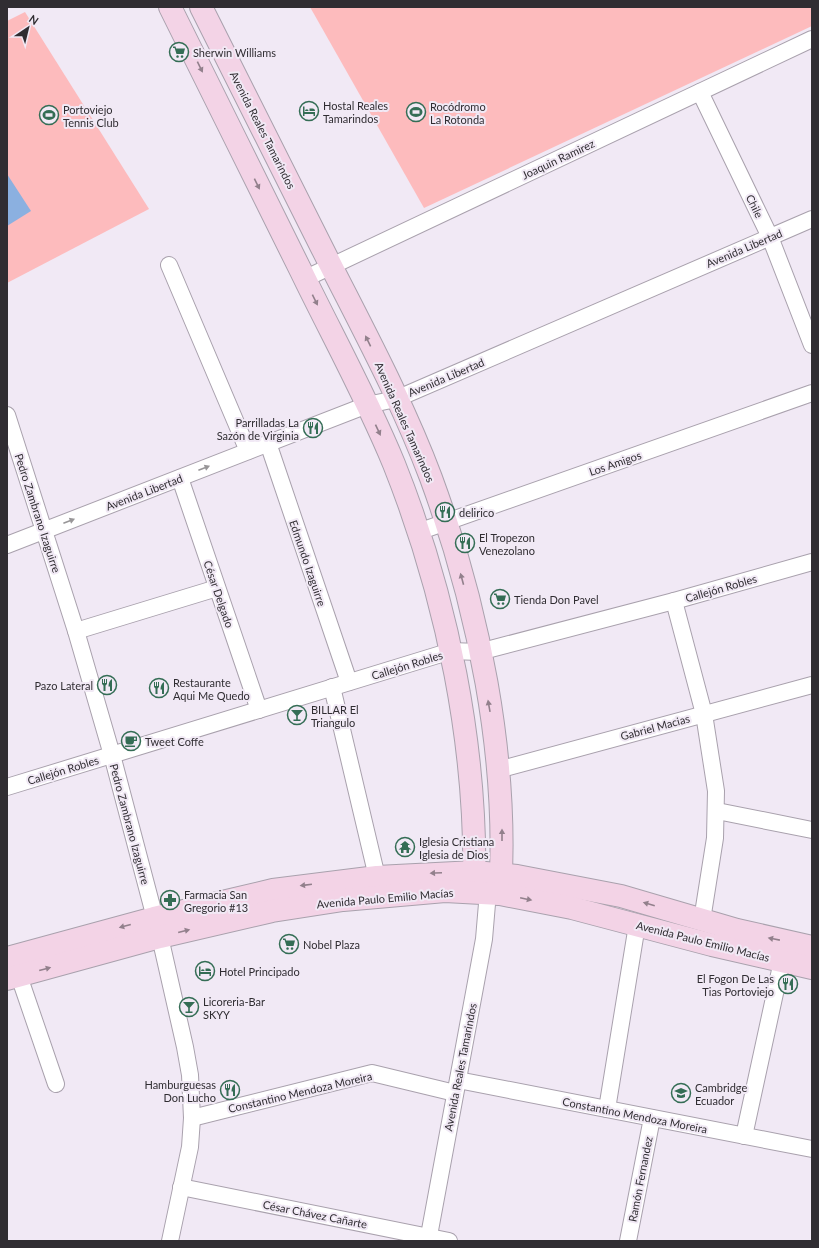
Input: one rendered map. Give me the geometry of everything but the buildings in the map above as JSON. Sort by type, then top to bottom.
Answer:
[{"type":"main road","name":"Avenida Reales Tamarindos","points":[[170,7],[367,405],[393,462],[418,532],[451,651],[469,757],[474,821],[488,885]]},
{"type":"main road","name":"Avenida Reales Tamarindos","points":[[201,7],[396,399],[430,477],[446,523],[470,610],[479,652],[492,723],[498,770],[502,824],[488,885]]},
{"type":"main road","name":"Avenida Paulo Emilio Macías","points":[[13,978],[273,890],[377,878],[621,896],[766,937],[812,946]]},
{"type":"main road","name":"Avenida Paulo Emilio Macías","points":[[7,958],[157,928],[230,920],[307,905],[488,885],[712,945],[812,968]]},
{"type":"street","name":"Joaquin Ramirez","points":[[304,278],[812,39]]},
{"type":"street","name":"Chile","points":[[700,92],[770,237],[812,345]]},
{"type":"street","name":"Avenida Libertad","points":[[7,545],[367,405],[396,399],[812,219]]},
{"type":"street","points":[[169,265],[248,451]]},
{"type":"street","name":"Los Amigos","points":[[418,532],[812,393]]},
{"type":"street","name":"Pedro Zambrano Izaguirre","points":[[7,415],[76,631],[112,755],[157,928],[190,1075],[192,1118],[190,1147],[170,1241]]},
{"type":"street","name":"Edmundo Izaguirre","points":[[268,443],[349,682]]},
{"type":"street","name":"César Delgado","points":[[180,478],[259,710]]},
{"type":"street","name":"Callejón Robles","points":[[7,787],[451,651],[479,652],[674,601],[812,562]]},
{"type":"street","points":[[76,631],[217,588]]},
{"type":"street","points":[[674,601],[704,714],[713,770],[717,811],[715,838],[702,920]]},
{"type":"street","name":"Gabriel Macias","points":[[498,770],[812,685]]},
{"type":"street","points":[[332,688],[377,878]]},
{"type":"street","points":[[717,811],[812,830]]},
{"type":"street","name":"Avenida Reales Tamarindos","points":[[428,1239],[484,939],[488,885]]},
{"type":"street","points":[[607,1109],[637,925]]},
{"type":"street","points":[[744,1136],[782,961]]},
{"type":"street","points":[[13,978],[56,1084]]},
{"type":"street","name":"Constantino Mendoza Moreira","points":[[192,1118],[372,1073],[607,1109],[812,1150]]},
{"type":"street","name":"Ramón Fernandez","points":[[628,1241],[652,1118]]},
{"type":"street","name":"César Chávez Cañarte","points":[[181,1187],[428,1239],[449,1241]]},
{"type":"shaded area","points":[[310,7],[812,7],[812,26],[424,208]]},
{"type":"shaded area","name":"Portoviejo Tennis Club","points":[[25,12],[149,209],[7,283],[7,21]]},
{"type":"water","points":[[7,174],[31,211],[7,226]]},
{"type":"place","name":"Sherwin Williams","points":[[179,52]]},
{"type":"place","name":"Hostal Reales Tamarindos","points":[[309,111]]},
{"type":"place","name":"Rocódromo La Rotonda","points":[[416,112]]},
{"type":"place","name":"Portoviejo Tennis Club","points":[[49,115]]},
{"type":"place","name":"Parrilladas La Sazón de Virginia","points":[[313,428]]},
{"type":"place","name":"delirico","points":[[445,512]]},
{"type":"place","name":"El Tropezon Venezolano","points":[[465,543]]},
{"type":"place","name":"Tienda Don Pavel","points":[[500,599]]},
{"type":"place","name":"Pazo Lateral","points":[[107,685]]},
{"type":"place","name":"Restaurante Aqui Me Quedo","points":[[159,688]]},
{"type":"place","name":"BILLAR El Triangulo","points":[[297,715]]},
{"type":"place","name":"Tweet Coffe","points":[[131,741]]},
{"type":"place","name":"Iglesia Cristiana Iglesia de Dios","points":[[405,847]]},
{"type":"place","name":"Farmacia San Gregorio #13","points":[[170,900]]},
{"type":"place","name":"Nobel Plaza","points":[[289,944]]},
{"type":"place","name":"Hotel Principado","points":[[205,971]]},
{"type":"place","name":"El Fogon De Las Tias Portoviejo","points":[[788,984]]},
{"type":"place","name":"Licoreria-Bar SKYY","points":[[189,1007]]},
{"type":"place","name":"Hamburguesas Don Lucho","points":[[230,1090]]},
{"type":"place","name":"Cambridge Ecuador","points":[[681,1093]]}]
